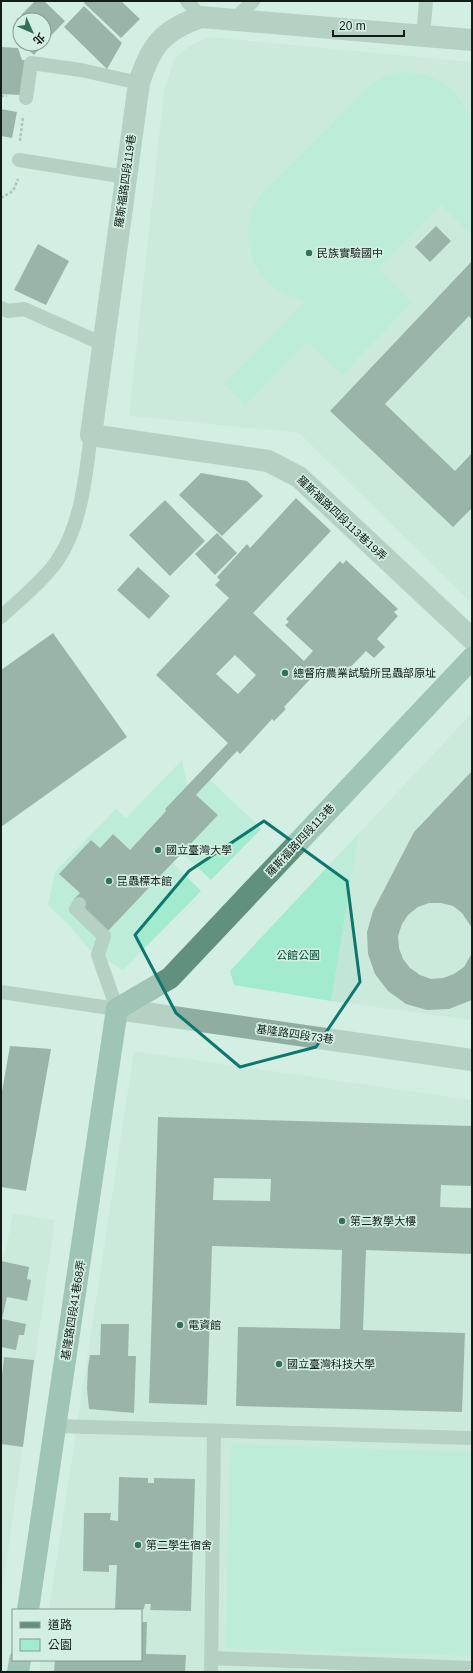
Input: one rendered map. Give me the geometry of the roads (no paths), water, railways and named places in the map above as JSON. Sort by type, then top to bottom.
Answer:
[{"type":"street","name":"羅斯福路四段119巷","points":[[91,435],[138,83],[145,62],[154,47],[168,32],[182,24],[202,17],[472,40]]},
{"type":"street","name":"羅斯福路四段113巷19弄","points":[[91,435],[268,461],[299,477],[472,639]]},
{"type":"street","name":"羅斯福路四段113巷","points":[[117,1009],[170,978],[472,658]]},
{"type":"street","name":"基隆路四段73巷","points":[[117,1009],[472,1060]]},
{"type":"street","name":"基隆路四段41巷68弄","points":[[28,1609],[117,1009]]},
{"type":"street","points":[[18,1672],[20,1661]]},
{"type":"lane","points":[[188,1],[202,17]]},
{"type":"lane","points":[[235,19],[253,1]]},
{"type":"lane","points":[[423,36],[426,1]]},
{"type":"lane","points":[[26,98],[31,63],[81,70],[138,83]]},
{"type":"lane","points":[[19,160],[126,177]]},
{"type":"lane","points":[[1,308],[8,311],[24,309],[104,344]]},
{"type":"lane","name":"羅斯福路四段119巷","points":[[1,617],[44,576],[57,560],[72,534],[80,506],[91,435]]},
{"type":"lane","points":[[1,992],[117,1009],[98,955],[104,936],[76,908],[79,904]]},
{"type":"lane","points":[[55,1426],[472,1438]]},
{"type":"lane","points":[[214,1431],[212,1665],[472,1668]]},
{"type":"place","name":"民族實驗國中","points":[[309,253]]},
{"type":"place","name":"總督府農業試驗所昆蟲部原址","points":[[285,673]]},
{"type":"place","name":"國立臺灣大學","points":[[158,850]]},
{"type":"place","name":"昆蟲標本館","points":[[109,881]]},
{"type":"place","name":"第二教學大樓","points":[[342,1221]]},
{"type":"place","name":"電資館","points":[[180,1325]]},
{"type":"place","name":"國立臺灣科技大學","points":[[279,1364]]},
{"type":"place","name":"第二學生宿舍","points":[[138,1545]]},
{"type":"park label","name":"公館公園","points":[[298,955]]}]
